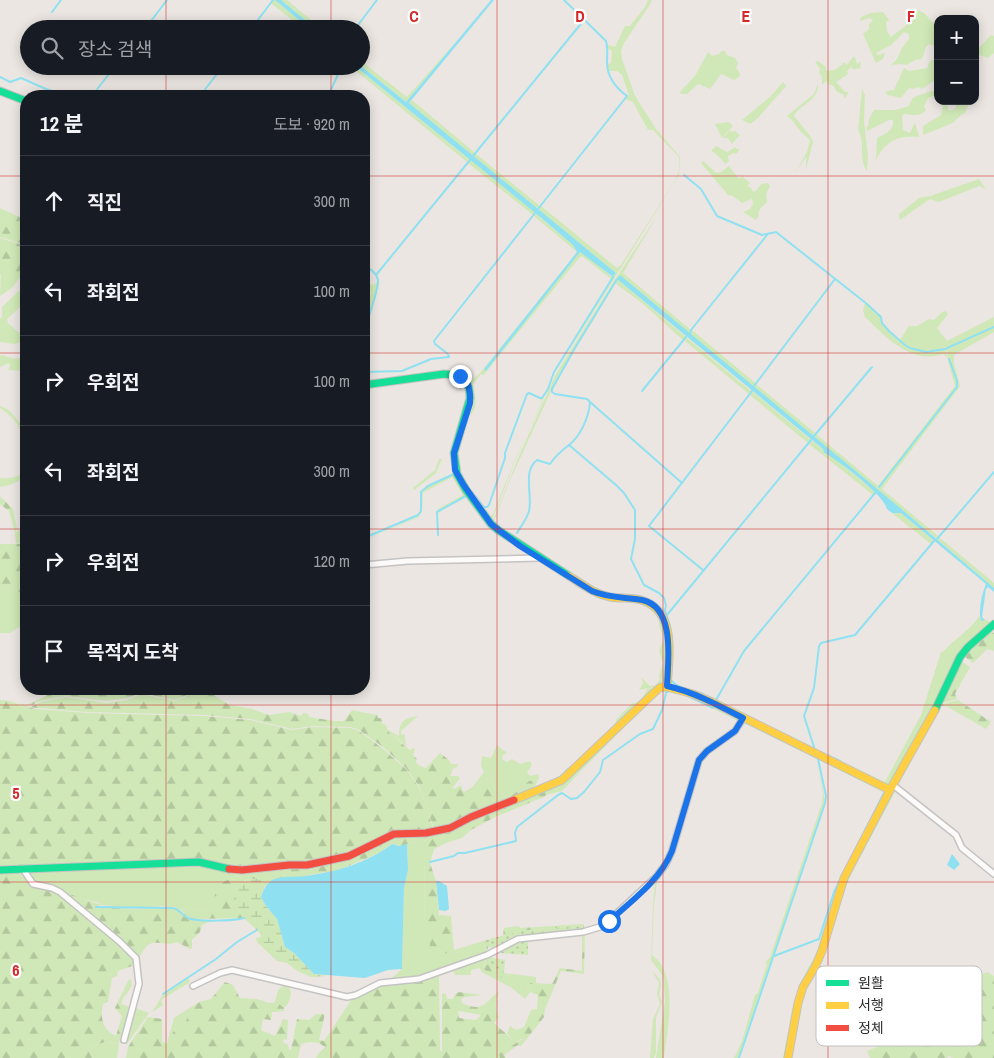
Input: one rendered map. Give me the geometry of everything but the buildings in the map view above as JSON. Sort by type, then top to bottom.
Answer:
[{"type":"street","points":[[0,91],[20,99]]},
{"type":"street","points":[[370,385],[444,374],[456,375],[465,380],[469,388],[470,398],[454,453],[457,474],[466,490],[491,524],[540,558],[597,593],[643,600],[657,608],[664,619],[668,640],[667,686]]},
{"type":"street","points":[[370,564],[408,561],[479,561],[487,559],[540,558]]},
{"type":"street","points":[[788,1058],[803,987],[822,951],[844,878],[891,788],[935,710],[960,658],[968,647],[994,624]]},
{"type":"street","points":[[0,870],[199,862],[242,870],[307,865],[349,856],[394,834],[426,833],[450,828],[471,817],[562,780],[657,690],[667,686],[705,699],[891,788],[956,835],[962,848],[994,874]]},
{"type":"street","points":[[192,986],[220,973],[232,970],[351,997],[380,984],[426,976],[487,955],[518,938],[583,932],[603,926],[650,883],[666,864],[672,851],[699,760],[707,751],[735,731],[743,718]]},
{"type":"street","points":[[22,869],[33,884],[52,888],[60,892],[135,956],[138,965],[139,984],[124,1040]]},
{"type":"green space","points":[[275,0],[299,20],[292,20],[271,3]]},
{"type":"green space","points":[[281,0],[287,0],[311,20],[305,20]]},
{"type":"green space","points":[[648,0],[652,0],[624,43],[621,51],[622,59],[635,96],[656,129],[680,157],[679,175],[555,373],[616,273],[539,210],[541,206],[617,268],[621,265],[675,181],[679,171],[679,157],[653,130],[648,130],[633,102],[625,99],[629,95],[622,75],[617,71],[609,71],[607,65],[611,63],[612,51],[608,49],[608,45],[615,47],[625,26],[630,26],[645,7]]},
{"type":"green space","points":[[915,9],[924,13],[934,24],[934,46],[929,44],[926,47],[922,59],[915,60],[907,65],[891,65],[897,59],[909,39],[909,34],[904,32],[891,45],[876,53],[878,55],[885,53],[883,59],[876,63],[863,34],[869,29],[869,24],[873,20],[870,18],[860,21],[861,17],[871,13],[883,12],[889,20],[886,22],[887,31],[891,37],[912,19]]},
{"type":"green space","points":[[463,34],[406,102],[370,73],[370,68],[407,97]]},
{"type":"green space","points":[[991,35],[994,36],[994,53],[988,58],[979,55],[979,48]]},
{"type":"green space","points":[[722,51],[735,58],[738,63],[736,68],[740,76],[734,80],[721,74],[710,89],[698,84],[687,94],[681,94],[680,92],[695,76],[708,52],[712,56]]},
{"type":"green space","points":[[855,57],[857,64],[861,62],[860,69],[854,70],[851,67],[847,71],[848,74],[836,82],[845,92],[849,92],[844,99],[844,95],[836,91],[834,86],[826,81],[822,85],[820,69],[815,62],[818,61],[826,67],[826,70],[834,70],[844,62],[847,65]]},
{"type":"green space","points":[[934,60],[934,80],[932,82],[922,89],[918,87],[909,88],[901,98],[887,95],[886,91],[894,90],[904,68],[909,71],[927,68],[930,61]]},
{"type":"green space","points":[[361,75],[366,75],[469,159],[467,162]]},
{"type":"green space","points":[[783,82],[786,86],[757,119],[750,124],[742,120],[771,96]]},
{"type":"green space","points":[[818,84],[816,94],[794,116],[813,142],[806,169],[806,157],[795,173],[807,152],[810,140],[787,116],[814,94]]},
{"type":"green space","points":[[862,89],[865,95],[864,121],[868,157],[867,171],[864,166],[862,140],[858,130]]},
{"type":"green space","points":[[934,91],[934,96],[928,98],[924,106],[926,110],[924,112],[916,115],[904,114],[902,116],[903,130],[910,133],[915,122],[919,137],[905,137],[893,141],[884,148],[876,160],[877,138],[891,129],[893,120],[889,120],[867,131],[866,127],[868,127],[869,119],[874,110],[895,110],[909,106],[912,99]]},
{"type":"green space","points":[[412,100],[475,153],[473,156],[409,103]]},
{"type":"green space","points":[[943,105],[947,105],[949,111],[956,108],[956,105],[969,105],[964,114],[953,123],[923,135],[923,126],[941,115]]},
{"type":"green space","points":[[729,122],[733,126],[722,138],[715,124]]},
{"type":"green space","points":[[730,130],[740,135],[732,144],[728,138],[723,138]]},
{"type":"green space","points":[[716,146],[727,152],[735,147],[740,149],[736,154],[733,153],[728,156],[729,161],[726,164],[711,151]]},
{"type":"green space","points":[[476,154],[540,206],[538,209],[473,157]]},
{"type":"green space","points":[[471,160],[535,212],[533,215],[468,163]]},
{"type":"green space","points":[[704,161],[716,173],[729,166],[739,179],[742,176],[750,183],[747,186],[753,192],[761,184],[768,183],[770,186],[766,194],[767,202],[760,210],[756,220],[743,212],[750,209],[753,204],[752,199],[742,203],[733,196],[728,195],[701,163]]},
{"type":"green space","points":[[979,179],[986,189],[979,186],[939,202],[930,199],[900,220],[899,214],[919,198]]},
{"type":"green space","points":[[0,208],[20,217],[20,243],[0,237]]},
{"type":"green space","points":[[535,213],[573,245],[577,252],[534,216]]},
{"type":"green space","points":[[659,213],[623,273],[691,330],[691,334],[692,330],[754,382],[757,382],[753,386],[620,276],[558,376],[510,480],[494,521],[508,535],[495,525],[493,521],[519,456],[556,374]]},
{"type":"green space","points":[[0,238],[20,244],[20,271],[14,279],[0,275]]},
{"type":"green space","points":[[580,251],[612,277],[611,279],[582,256],[579,258],[484,375],[481,374],[473,384],[476,398],[475,407],[464,425],[471,398],[469,386],[463,378],[450,373],[437,373],[370,382],[438,371],[457,373],[471,381],[480,373],[577,252],[485,370]]},
{"type":"green space","points":[[20,268],[20,277],[12,288],[0,296],[1,274]]},
{"type":"green space","points":[[617,279],[686,337],[683,340],[642,303],[615,283]]},
{"type":"green space","points":[[377,282],[378,284],[370,310],[370,284],[373,285]]},
{"type":"green space","points":[[20,290],[20,307],[7,319],[8,323],[20,332],[20,342],[14,344],[0,342],[2,307]]},
{"type":"green space","points":[[865,303],[881,317],[888,330],[906,345],[930,352],[945,349],[956,381],[956,387],[954,391],[957,387],[957,381],[946,349],[994,327],[994,332],[954,355],[954,364],[960,386],[882,489],[938,536],[936,538],[814,437],[816,434],[878,486],[955,386],[947,357],[943,354],[920,356],[900,347],[865,317],[863,311]]},
{"type":"green space","points":[[946,311],[948,314],[937,328],[947,341],[994,317],[994,326],[951,345],[934,350],[917,350],[900,340],[909,326],[917,326],[929,319],[934,320],[942,312]]},
{"type":"green space","points":[[687,338],[751,391],[749,394],[685,341]]},
{"type":"green space","points":[[1,355],[20,358],[20,371],[8,370],[9,363],[0,367]]},
{"type":"green space","points":[[756,384],[815,433],[813,436],[754,387]]},
{"type":"green space","points":[[753,392],[811,440],[808,443],[750,395]]},
{"type":"green space","points":[[542,401],[543,401],[526,436]]},
{"type":"green space","points":[[0,406],[9,410],[20,423],[20,431],[14,420]]},
{"type":"green space","points":[[526,436],[493,518],[489,520],[460,479],[456,465],[456,454],[459,444],[457,460],[459,472],[489,516],[492,516]]},
{"type":"green space","points":[[812,441],[823,449],[824,454],[833,457],[875,493],[873,495],[809,444]]},
{"type":"green space","points":[[439,459],[442,459],[436,473],[414,490],[413,488],[435,470]]},
{"type":"green space","points":[[20,475],[20,480],[0,487],[0,478]]},
{"type":"green space","points":[[454,475],[467,495],[437,512],[438,509],[463,495],[452,477],[423,493],[422,512],[419,517],[370,537],[419,516],[422,493],[429,486]]},
{"type":"green space","points":[[0,496],[13,509],[17,529],[15,533],[9,511],[0,504]]},
{"type":"green space","points":[[892,513],[901,513],[934,541],[931,544]]},
{"type":"green space","points":[[20,530],[20,543],[16,544],[15,533]]},
{"type":"green space","points":[[940,538],[994,583],[994,588],[938,540]]},
{"type":"green space","points":[[0,544],[20,544],[20,592],[0,586]]},
{"type":"green space","points":[[570,578],[596,594],[616,599],[645,602],[654,607],[661,615],[667,638],[668,651],[665,685],[639,690],[643,683],[641,677],[650,686],[656,685],[660,679],[659,676],[663,663],[659,651],[663,636],[659,626],[659,617],[652,606],[600,598],[569,580]]},
{"type":"green space","points":[[0,586],[20,592],[20,627],[10,633],[0,633]]},
{"type":"green space","points":[[979,616],[981,621],[984,619],[991,622],[994,620],[994,623],[967,647],[958,659],[890,787],[882,785],[749,719],[750,715],[752,719],[814,750],[885,782],[921,715],[941,652],[967,630]]},
{"type":"green space","points":[[990,631],[994,633],[994,651],[987,649],[973,663],[964,656]]},
{"type":"green space","points":[[961,661],[970,667],[955,694],[957,699],[939,704]]},
{"type":"green space","points":[[655,688],[565,776],[567,768],[570,768],[616,724],[616,720],[631,704],[638,702],[647,689]]},
{"type":"green space","points":[[661,688],[678,690],[712,704],[739,718],[737,725],[738,721],[685,694],[669,690],[666,693],[660,691],[580,772],[577,769]]},
{"type":"green space","points":[[136,695],[106,701],[66,696],[26,705],[46,696]]},
{"type":"green space","points":[[146,695],[175,701],[190,695],[214,695],[229,705],[252,709],[269,715],[290,712],[301,716],[303,713],[308,714],[309,717],[334,721],[344,721],[352,710],[377,715],[378,718],[382,718],[382,724],[385,724],[391,736],[395,735],[410,750],[415,749],[413,755],[417,759],[418,765],[426,768],[440,753],[451,764],[458,764],[450,776],[458,776],[460,778],[453,787],[454,789],[462,786],[464,792],[490,777],[495,789],[509,798],[529,781],[539,779],[534,787],[544,784],[556,778],[567,768],[565,776],[435,831],[426,807],[434,831],[409,832],[348,855],[329,860],[242,869],[206,863],[0,870],[0,700],[13,702],[24,707],[19,703],[31,707],[40,702],[66,697],[106,703]],"holes":[[[26,707],[87,712],[205,715],[250,719],[292,729],[312,726],[351,727],[359,730],[383,747],[406,768],[419,786],[421,793],[406,769],[382,748],[359,731],[351,728],[312,727],[292,730],[250,720],[204,716],[87,713]]]},
{"type":"green space","points":[[151,695],[187,695],[175,700]]},
{"type":"green space","points":[[958,700],[991,722],[986,729],[948,707],[940,705]]},
{"type":"green space","points":[[418,716],[401,731],[401,734],[405,735],[405,746],[395,735],[391,736],[388,730],[399,736],[402,723],[409,718]]},
{"type":"green space","points":[[745,721],[886,791],[844,877],[818,954],[803,983],[786,1058],[783,1058],[799,985],[816,954],[834,892],[885,793],[748,725],[744,724],[739,727]]},
{"type":"green space","points":[[734,729],[728,737],[708,750],[697,761],[672,851],[660,870],[608,920],[596,928],[584,930],[608,919],[658,871],[671,851],[697,759],[707,749],[726,737]]},
{"type":"green space","points":[[497,745],[507,753],[503,755],[502,759],[507,762],[512,759],[520,764],[530,761],[532,764],[527,773],[531,776],[538,774],[539,779],[529,781],[509,798],[495,789],[490,777],[471,789],[484,772],[481,766],[482,756],[491,758]]},
{"type":"green space","points":[[817,763],[825,800],[742,1050],[738,1058],[734,1058],[742,1041],[755,995],[758,993],[767,964],[765,963],[770,957],[822,803],[823,795]]},
{"type":"green space","points":[[577,769],[580,772],[562,791],[546,795],[495,817],[471,830],[462,838],[434,849],[430,863],[436,881],[439,915],[451,916],[454,950],[490,939],[491,941],[460,952],[439,954],[439,963],[430,963],[430,931],[424,928],[425,851],[415,842],[400,846],[392,844],[379,853],[339,870],[299,877],[245,880],[235,888],[235,901],[244,918],[195,919],[186,916],[181,910],[188,908],[205,911],[211,907],[217,888],[225,881],[251,871],[312,867],[395,837],[418,835],[476,817]]},
{"type":"green space","points":[[894,789],[896,790],[841,897],[831,930],[805,991],[792,1051],[799,1004],[848,875]]},
{"type":"green space","points":[[415,842],[425,850],[424,927],[430,931],[431,944],[429,954],[460,952],[484,943],[487,954],[419,976],[391,979],[402,969],[404,888],[408,870],[407,844]]},
{"type":"green space","points":[[191,864],[251,871],[225,881],[211,907],[205,911],[188,908],[181,910],[163,906],[135,908],[102,905],[34,882],[30,875],[32,871]]},
{"type":"green space","points":[[0,872],[18,872],[29,882],[55,891],[120,944],[134,959],[135,965],[118,971],[117,976],[112,978],[108,1002],[103,1004],[102,1009],[105,1027],[116,1036],[122,1016],[115,1008],[129,979],[131,980],[132,985],[121,1004],[130,1007],[119,1043],[105,1042],[87,1048],[92,1058],[0,1058]]},
{"type":"green space","points":[[658,876],[654,904],[652,955],[661,964],[669,989],[669,1018],[664,1058],[656,1058],[665,1001],[663,976],[651,960],[655,882]]},
{"type":"green space","points":[[277,878],[265,886],[261,897],[277,919],[285,947],[294,953],[314,974],[327,976],[311,977],[296,970],[287,963],[277,961],[257,942],[256,938],[261,937],[261,934],[243,917],[235,906],[234,899],[238,883],[251,879]]},
{"type":"green space","points":[[63,892],[102,905],[93,907],[163,908],[179,910],[185,917],[195,921],[213,920],[202,925],[200,932],[192,940],[192,948],[190,949],[177,942],[170,944],[151,943],[145,948],[138,959]]},
{"type":"green space","points":[[584,924],[584,930],[583,926],[520,931],[503,936],[504,928]]},
{"type":"green space","points":[[583,926],[583,930],[522,936],[495,948],[488,947],[487,954],[484,943],[491,941],[490,939],[520,931]]},
{"type":"green space","points":[[582,933],[585,933],[584,974],[561,971],[545,1009],[544,1017],[521,1046],[518,1045],[504,1055],[506,1058],[500,1058],[499,1054],[522,1039],[516,1038],[516,1030],[524,1027],[531,1010],[537,1009],[538,995],[530,992],[527,987],[530,983],[552,984],[560,968],[582,971]]},
{"type":"green space","points":[[528,938],[528,955],[501,953],[502,948]]},
{"type":"green space","points":[[486,957],[483,969],[515,978],[504,973],[536,977],[536,983],[530,983],[527,988],[530,992],[525,999],[512,988],[482,972],[480,968],[471,970],[471,975],[455,975],[452,969]]},
{"type":"green space","points":[[486,957],[505,960],[504,973],[485,963]]},
{"type":"green space","points":[[485,963],[515,978],[513,983],[483,969]]},
{"type":"green space","points":[[652,971],[659,978],[661,984],[659,995],[662,1002],[656,1018],[656,1053],[654,1058],[650,1058],[653,1019],[660,1004],[657,994],[659,983]]},
{"type":"green space","points":[[987,972],[994,976],[994,1058],[953,1058],[949,1056],[947,1058],[870,1058],[867,1051],[879,1046],[982,1046],[982,974]]},
{"type":"green space","points":[[439,974],[440,1051],[442,1051],[442,993],[446,994],[447,999],[453,999],[455,994],[459,992],[482,995],[461,999],[462,1003],[475,1007],[483,1005],[499,991],[496,1007],[499,1017],[494,1023],[512,1039],[496,1054],[495,1058],[316,1058],[325,1047],[319,1043],[312,1042],[301,1044],[298,1058],[126,1058],[128,1047],[148,1017],[162,1019],[162,1042],[169,1044],[173,1032],[185,1023],[191,1010],[199,1002],[211,999],[225,982],[233,985],[240,998],[257,999],[269,1003],[277,1002],[284,1008],[284,1011],[272,1012],[271,1020],[263,1019],[261,1030],[275,1036],[283,1019],[288,1020],[287,1040],[284,1039],[283,1042],[291,1050],[297,1019],[309,1020],[316,1014],[325,1014],[319,1040],[324,1041],[352,999],[380,985]],"holes":[[[458,1011],[481,1015],[476,1020],[459,1018]]]},
{"type":"green space","points":[[188,978],[190,982],[161,1000],[163,1005],[152,1012],[162,996]]},
{"type":"green space","points":[[284,985],[289,986],[291,995],[284,1008],[275,1002],[278,990]]},
{"type":"green space","points":[[199,1002],[191,1010],[185,1023],[173,1032],[169,1044],[167,1043],[174,1018]]},
{"type":"green space","points":[[135,1008],[149,1013],[127,1044],[124,1044]]},
{"type":"green space","points":[[510,1026],[516,1030],[516,1038],[522,1038],[500,1054],[500,1058],[495,1058],[496,1054],[512,1039],[507,1033]]},
{"type":"green space","points":[[105,1042],[119,1043],[117,1058],[92,1058],[87,1048]]},
{"type":"water","points":[[275,0],[281,0],[305,20],[299,20]]},
{"type":"water","points":[[491,0],[494,0],[409,103],[616,273],[613,277],[580,252],[486,371],[484,369],[577,252],[573,245],[539,216],[366,75],[370,75],[370,73],[406,102]]},
{"type":"water","points":[[620,275],[994,588],[994,592],[988,587],[986,589],[982,617],[985,620],[981,621],[980,612],[986,584],[901,513],[892,513],[887,509],[878,496],[860,478],[824,453],[823,449],[617,279]]},
{"type":"water","points":[[392,844],[399,846],[407,844],[408,870],[404,888],[402,969],[388,970],[365,978],[314,974],[294,953],[285,947],[277,919],[261,897],[265,888],[269,883],[278,878],[305,876],[351,866]]},
{"type":"water","points":[[952,854],[960,864],[954,870],[947,865]]},
{"type":"water","points":[[436,881],[447,886],[449,909],[446,911],[439,910]]},
{"type":"waterway","points":[[52,12],[61,0]]},
{"type":"waterway","points":[[152,20],[167,0]]},
{"type":"waterway","points":[[258,20],[273,0]]},
{"type":"waterway","points":[[362,20],[377,0]]},
{"type":"waterway","points":[[538,209],[627,96],[610,77],[607,67],[606,41],[564,0]]},
{"type":"waterway","points":[[473,156],[584,20]]},
{"type":"waterway","points":[[97,90],[108,75]]},
{"type":"waterway","points":[[205,90],[216,75]]},
{"type":"waterway","points":[[331,90],[338,75]]},
{"type":"waterway","points":[[0,77],[10,82],[21,78],[49,90]]},
{"type":"waterway","points":[[376,275],[470,160]]},
{"type":"waterway","points":[[684,175],[701,189],[717,216],[762,235],[776,232],[867,304],[881,317],[882,323],[889,331],[910,348],[926,352],[945,349],[994,327]]},
{"type":"waterway","points":[[370,372],[402,371],[431,359],[449,357],[434,341],[535,213]]},
{"type":"waterway","points":[[690,334],[691,330],[767,235]]},
{"type":"waterway","points":[[370,269],[378,280],[370,313]]},
{"type":"waterway","points":[[472,492],[484,507],[489,505],[505,453],[527,394],[542,398],[548,389],[554,372],[613,277]]},
{"type":"waterway","points":[[517,533],[529,511],[529,477],[533,465],[537,460],[550,464],[573,441],[581,431],[586,419],[590,402],[587,399],[555,394],[552,392],[552,389],[617,279]]},
{"type":"waterway","points":[[754,386],[835,279]]},
{"type":"waterway","points":[[642,391],[686,337]]},
{"type":"waterway","points":[[879,487],[957,387],[957,381],[949,359]]},
{"type":"waterway","points":[[814,436],[872,367]]},
{"type":"waterway","points":[[703,570],[649,526],[752,391]]},
{"type":"waterway","points":[[590,402],[682,483]]},
{"type":"waterway","points":[[667,615],[811,440]]},
{"type":"waterway","points":[[569,445],[616,485],[624,493],[635,510],[635,539],[631,559],[644,585],[664,598],[671,639]]},
{"type":"waterway","points":[[937,539],[994,472]]},
{"type":"waterway","points":[[370,535],[418,515],[421,511],[421,492],[428,486],[454,474],[454,476]]},
{"type":"waterway","points":[[716,700],[744,651],[875,493]]},
{"type":"waterway","points":[[438,535],[437,512],[466,496]]},
{"type":"waterway","points":[[815,750],[804,716],[814,688],[819,646],[821,643],[855,635],[934,541]]},
{"type":"waterway","points":[[670,678],[675,684],[703,694]]},
{"type":"waterway","points":[[430,862],[454,856],[458,853],[516,841],[515,833],[517,827],[558,795],[562,793],[571,799],[577,798],[600,772],[603,760],[640,734],[653,729],[662,710],[666,693],[669,691]]},
{"type":"waterway","points":[[688,696],[713,708]]},
{"type":"waterway","points":[[829,756],[840,761]]},
{"type":"waterway","points":[[739,1058],[825,803],[826,796],[818,759]]},
{"type":"waterway","points":[[774,956],[819,939],[834,892],[884,793]]},
{"type":"waterway","points":[[96,907],[172,908],[188,918],[199,920],[244,918]]},
{"type":"waterway","points":[[163,994],[257,930]]},
{"type":"traffic: fast","points":[[0,91],[20,99]]},
{"type":"traffic: fast","points":[[370,384],[444,374],[456,375],[465,380],[469,388],[470,398],[454,453],[457,474],[466,490],[491,524],[569,576]]},
{"type":"traffic: fast","points":[[935,710],[960,657],[968,647],[994,624]]},
{"type":"traffic: fast","points":[[0,870],[199,862],[229,869]]},
{"type":"traffic: slow","points":[[569,576],[599,594],[640,600],[655,607],[662,616],[669,638],[667,687],[693,694],[712,702],[890,790]]},
{"type":"traffic: slow","points":[[514,800],[562,780],[657,690],[661,687],[667,687]]},
{"type":"traffic: slow","points":[[788,1058],[798,1003],[803,987],[822,951],[844,878],[935,710]]},
{"type":"traffic: jam","points":[[229,869],[242,870],[307,865],[349,856],[394,834],[426,833],[450,828],[471,817],[514,800]]},
{"type":"route","points":[[460,376],[468,384],[470,403],[454,453],[455,470],[466,490],[491,524],[520,546],[592,591],[603,596],[643,600],[653,604],[661,613],[666,625],[669,653],[667,686],[712,702],[743,718],[735,731],[707,751],[699,760],[692,778],[672,851],[666,864],[650,883],[609,921]]}]
